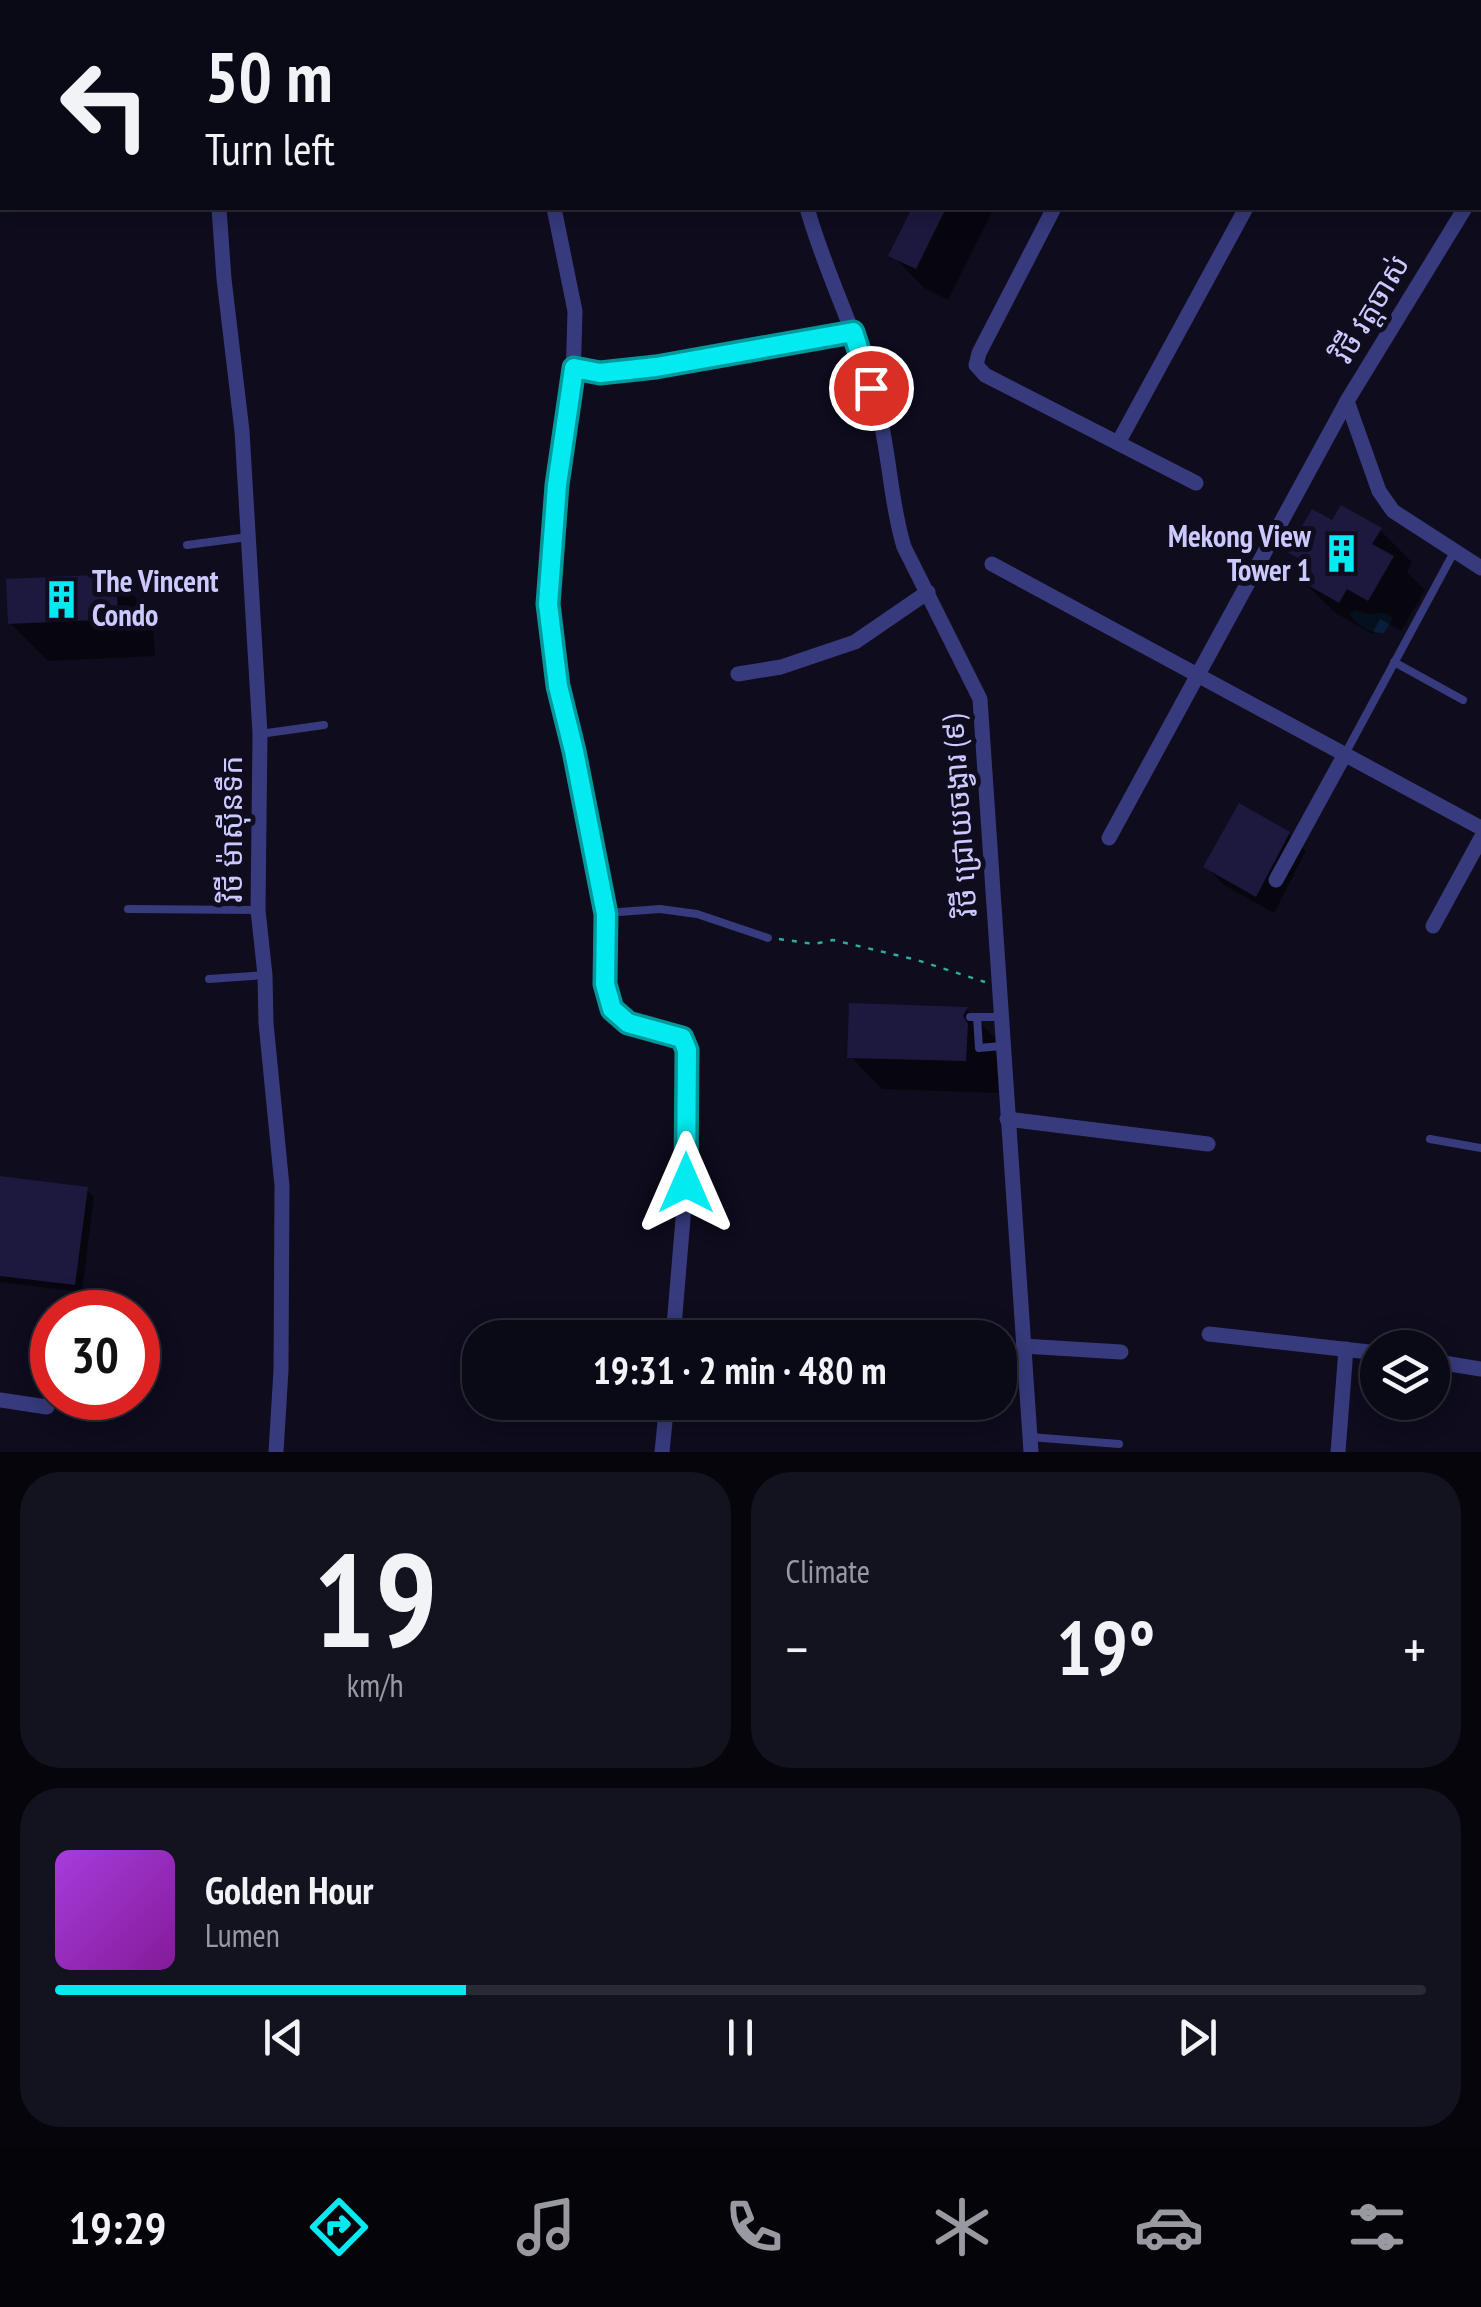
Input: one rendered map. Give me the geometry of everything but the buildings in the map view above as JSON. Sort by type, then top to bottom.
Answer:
[{"type":"street","name":"វិថី ម៉ាស៊ីនទឹក","points":[[219,210],[242,431],[260,734],[258,910],[282,1186],[281,1370],[276,1452]]},
{"type":"street","points":[[554,210],[575,311],[574,368],[557,485],[548,604],[558,686],[606,914],[605,984],[612,1009],[628,1023],[682,1038],[687,1050],[686,1183],[675,1320]]},
{"type":"street","name":"វិថី ជ្រោយចង្វារ (៩)","points":[[808,210],[880,417],[901,538],[980,699],[1030,1444]]},
{"type":"street","points":[[1053,210],[976,365],[985,375],[1196,483]]},
{"type":"street","points":[[1118,443],[1245,210]]},
{"type":"street","name":"វិថី វត្តចាស់","points":[[1464,210],[1347,401],[1380,491],[1393,511],[1481,568]]},
{"type":"street","points":[[574,368],[600,373],[656,367],[853,332]]},
{"type":"street","points":[[1110,838],[1347,401]]},
{"type":"street","points":[[992,564],[1481,828]]},
{"type":"street","points":[[738,674],[781,666],[855,642],[928,592]]},
{"type":"street","points":[[1276,880],[1346,754]]},
{"type":"street","points":[[1434,926],[1481,838]]},
{"type":"street","points":[[1006,1119],[1208,1144]]},
{"type":"street","points":[[1209,1334],[1360,1351]]},
{"type":"street","points":[[1023,1346],[1121,1352]]},
{"type":"street","points":[[1338,1452],[1346,1349]]},
{"type":"street","points":[[1450,1364],[1481,1369]]},
{"type":"street","points":[[0,1400],[30,1404]]},
{"type":"street","points":[[662,1452],[665,1420]]},
{"type":"lane","points":[[187,545],[248,537]]},
{"type":"lane","points":[[1346,754],[1454,552]]},
{"type":"lane","points":[[1394,662],[1463,700]]},
{"type":"lane","points":[[260,734],[324,724]]},
{"type":"lane","points":[[128,910],[258,910]]},
{"type":"lane","points":[[606,914],[660,910],[697,914],[768,938]]},
{"type":"lane","points":[[209,979],[264,975]]},
{"type":"lane","points":[[1001,1017],[973,1017],[978,1048],[1002,1046]]},
{"type":"lane","points":[[1430,1139],[1481,1148]]},
{"type":"lane","points":[[1030,1444],[1119,1444]]},
{"type":"path","points":[[768,938],[814,944],[833,940],[917,960],[1000,987]]},
{"type":"water","points":[[1350,612],[1384,613],[1393,619],[1384,633],[1374,632],[1355,621]]},
{"type":"place","name":"Mekong View Tower 1","points":[[1341,554]]},
{"type":"place","name":"The Vincent Condo","points":[[62,599]]},
{"type":"route","points":[[686,1183],[687,1050],[682,1038],[628,1023],[612,1009],[605,984],[606,914],[558,686],[548,604],[557,485],[574,368],[600,373],[656,367],[853,332],[871,388]]}]
